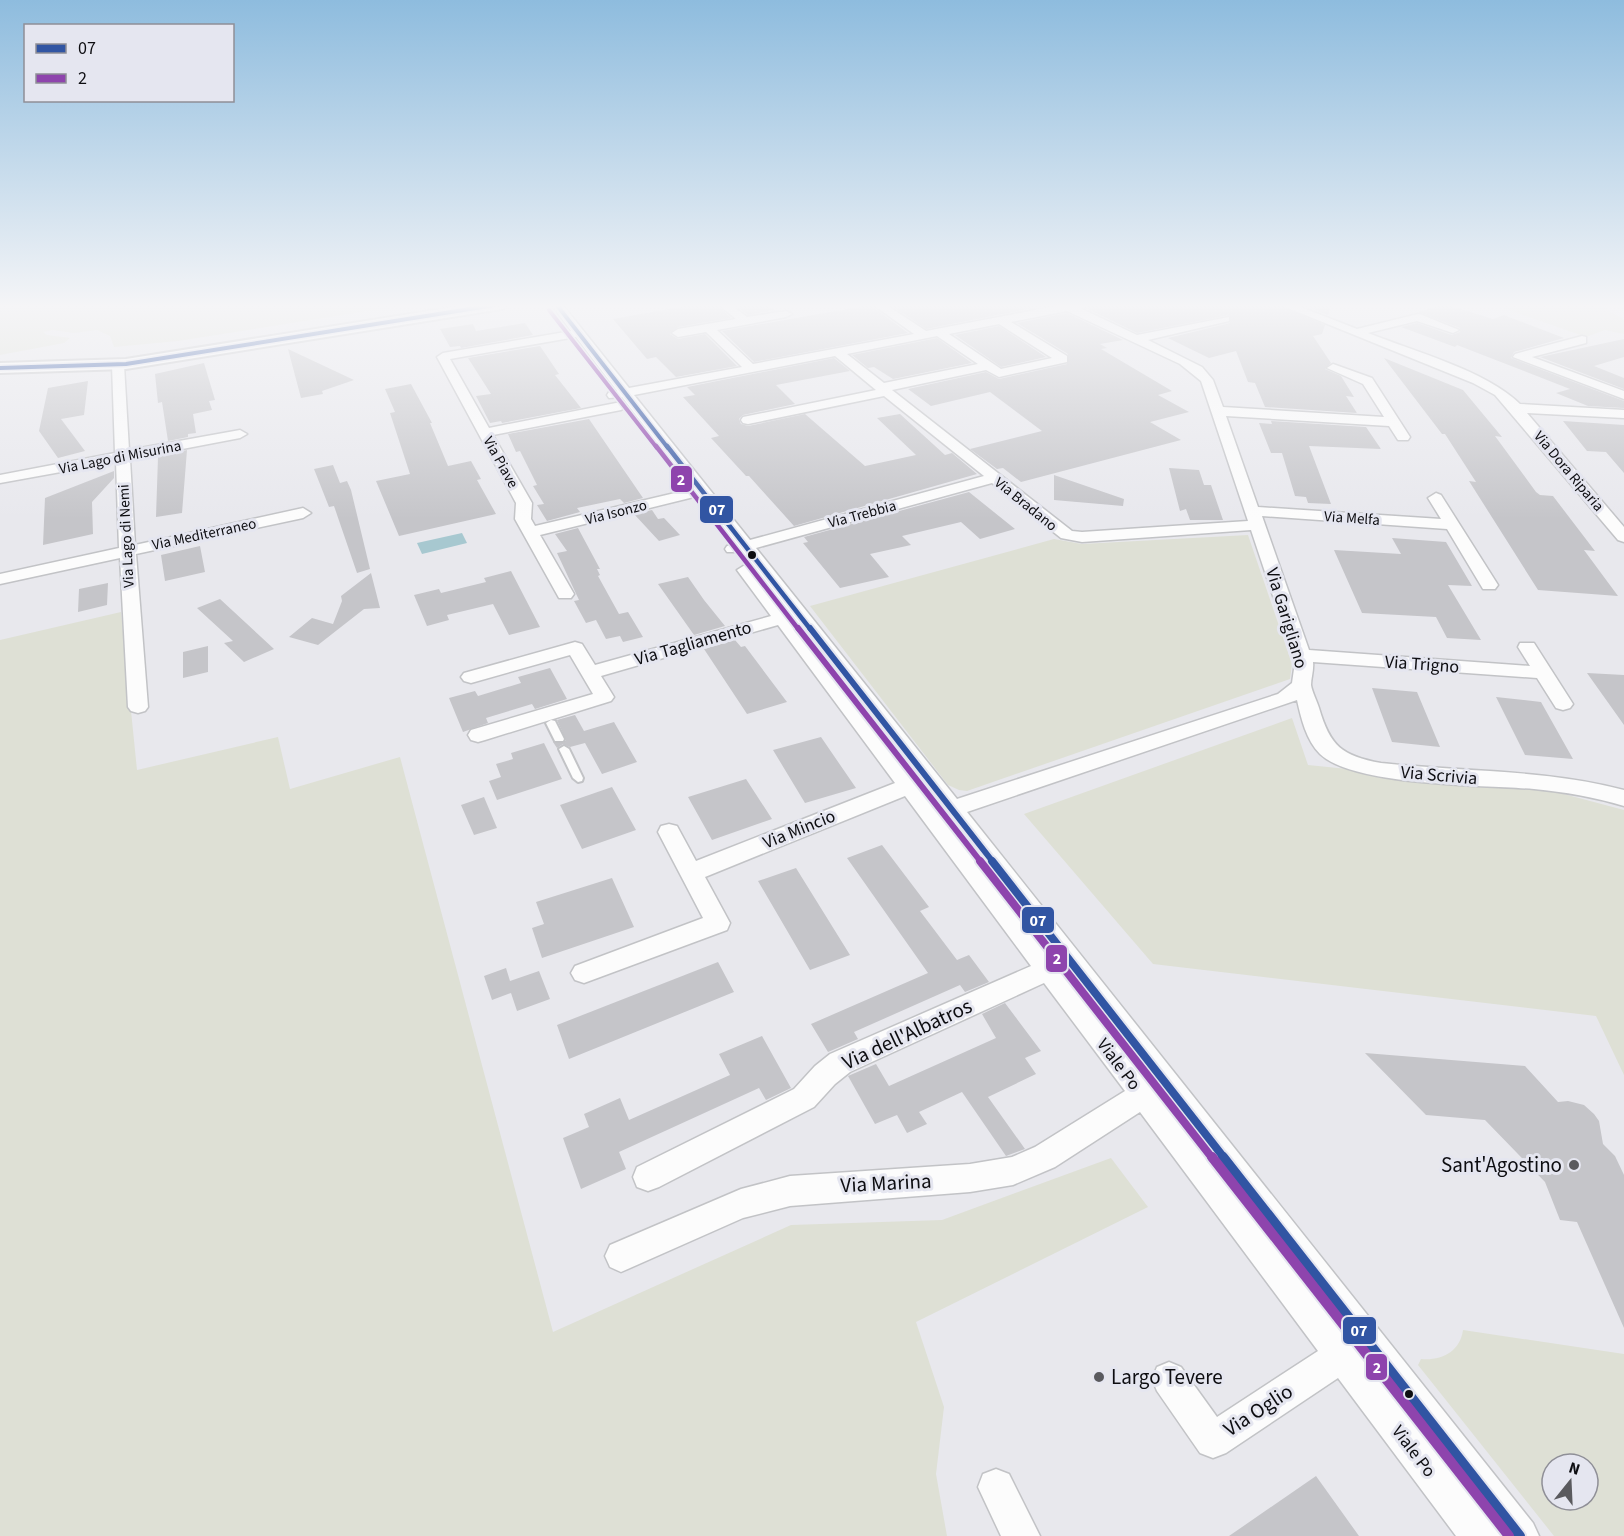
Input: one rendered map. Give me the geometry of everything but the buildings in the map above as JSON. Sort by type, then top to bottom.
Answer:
[{"type":"street","name":"Via Lago di Nemi","points":[[118,376],[127,551],[138,707]]},
{"type":"street","name":"Via Piave","points":[[454,376],[524,502],[523,518],[565,594]]},
{"type":"street","name":"Viale Po","points":[[603,376],[1354,1348],[1479,1536]]},
{"type":"street","points":[[485,433],[619,398],[721,376]]},
{"type":"street","name":"Via Bradano","points":[[866,376],[1060,531],[1073,536],[1255,518]]},
{"type":"street","points":[[748,420],[945,376]]},
{"type":"street","name":"Via Garigliano","points":[[940,813],[1285,698],[1302,685],[1305,670],[1301,655],[1218,411],[1207,380],[1203,376]]},
{"type":"street","points":[[1353,376],[1368,381],[1403,437]]},
{"type":"street","name":"Via Dora Riparia","points":[[1465,376],[1500,392],[1516,408],[1624,537]]},
{"type":"street","points":[[1571,376],[1624,395]]},
{"type":"street","points":[[1516,408],[1624,414]]},
{"type":"street","points":[[1218,411],[1393,422]]},
{"type":"street","name":"Via Lago di Misurina","points":[[0,479],[240,434]]},
{"type":"street","name":"Via Trebbia","points":[[737,548],[994,478]]},
{"type":"street","name":"Via Isonzo","points":[[531,532],[694,493]]},
{"type":"street","points":[[1436,498],[1489,585]]},
{"type":"street","points":[[1602,510],[1624,512]]},
{"type":"street","name":"Via Mediterraneo","points":[[0,579],[303,513]]},
{"type":"street","name":"Via Melfa","points":[[1255,518],[1453,525]]},
{"type":"street","name":"Viale Po","points":[[789,616],[908,786],[940,813],[1048,970],[1143,1095],[1354,1348],[1520,1536]]},
{"type":"street","name":"Via Tagliamento","points":[[590,673],[789,616]]},
{"type":"street","points":[[1527,647],[1563,704]]},
{"type":"street","points":[[471,677],[575,648],[604,697],[477,735]]},
{"type":"street","name":"Via Trigno","points":[[1301,655],[1543,673]]},
{"type":"street","name":"Via Scrivia","points":[[1302,685],[1323,744],[1333,754],[1348,762],[1377,769],[1587,789],[1624,798]]},
{"type":"street","name":"Via Mincio","points":[[690,873],[908,786]]},
{"type":"street","points":[[584,973],[718,923],[669,832]]},
{"type":"street","name":"Via dell'Albatros","points":[[648,1177],[804,1098],[825,1075],[840,1064],[1048,970]]},
{"type":"street","name":"Via Marina","points":[[621,1256],[741,1204],[790,1191],[970,1178],[1013,1171],[1037,1161],[1143,1095]]},
{"type":"street","name":"Via Oglio","points":[[1169,1379],[1213,1440],[1354,1348]]},
{"type":"street","points":[[996,1487],[1022,1536]]},
{"type":"lane","points":[[550,723],[578,778]]},
{"type":"shaded area","points":[[1248,535],[1292,664],[1290,679],[967,791],[948,785],[810,606],[1054,539],[1082,544]]},
{"type":"shaded area","points":[[121,612],[137,770],[278,737],[290,789],[400,757],[553,1332],[791,1225],[942,1220],[1111,1158],[1148,1207],[916,1322],[944,1407],[936,1474],[947,1536],[0,1536],[0,640]]},
{"type":"shaded area","points":[[1292,718],[1308,765],[1545,789],[1624,810],[1624,1075],[1596,1016],[1153,964],[1024,814]]},
{"type":"shaded area","points":[[1463,1330],[1624,1354],[1624,1536],[1554,1536],[1418,1365],[1421,1359],[1442,1357],[1448,1354],[1458,1344]]},
{"type":"water","points":[[462,533],[467,543],[422,554],[417,543]]},
{"type":"transit line","name":"2","points":[[600,376],[1509,1536]]},
{"type":"transit line","name":"07","points":[[612,376],[1520,1536]]},
{"type":"place","name":"Sant'Agostino","points":[[1574,1165]]},
{"type":"place","name":"Largo Tevere","points":[[1099,1377]]}]
